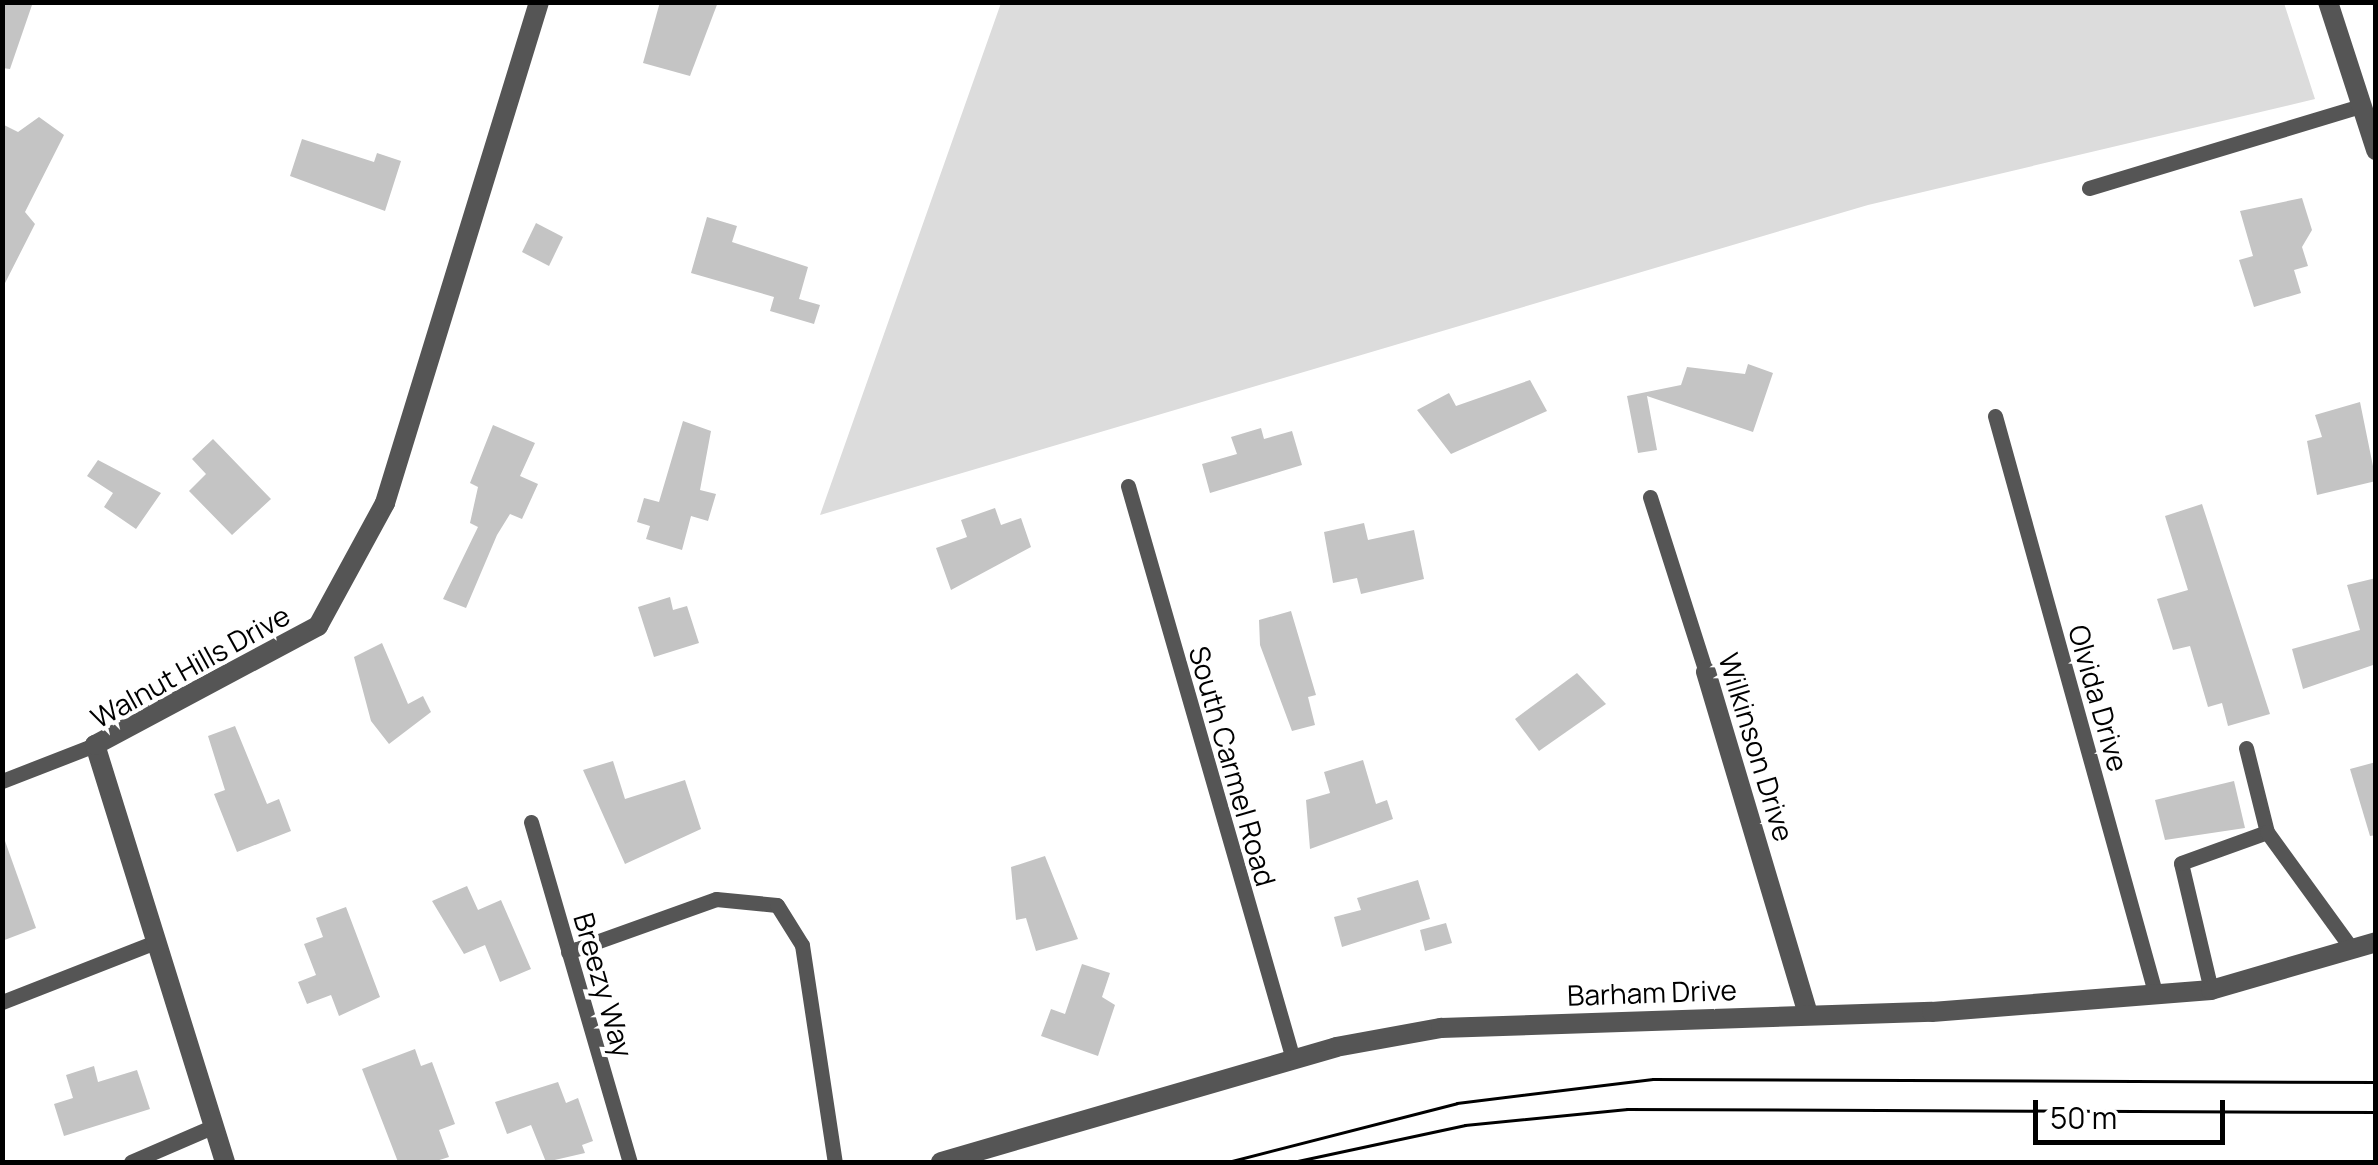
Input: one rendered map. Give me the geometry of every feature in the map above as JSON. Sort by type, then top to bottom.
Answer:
[{"type":"street","name":"Walnut Hills Drive","points":[[225,1162],[95,745],[318,626],[386,503],[539,2]]},
{"type":"street","points":[[2328,2],[2376,150]]},
{"type":"street","name":"Wilkinson Drive","points":[[1706,672],[1808,1014]]},
{"type":"street","name":"Barham Drive","points":[[942,1162],[1294,1059],[1442,1028],[1808,1014],[2211,990],[2376,942]]},
{"type":"lane","points":[[2089,188],[2361,106]]},
{"type":"lane","name":"Olvida Drive","points":[[1995,416],[2155,992]]},
{"type":"lane","name":"South Carmel Road","points":[[1128,486],[1294,1059]]},
{"type":"lane","name":"Wilkinson Drive","points":[[1650,497],[1706,672]]},
{"type":"lane","points":[[2,781],[95,745]]},
{"type":"lane","points":[[2246,748],[2266,832],[2352,949]]},
{"type":"lane","name":"Breezy Way","points":[[530,822],[630,1162]]},
{"type":"lane","points":[[2211,990],[2182,862],[2266,832]]},
{"type":"lane","points":[[568,952],[716,899],[777,905],[802,945],[834,1162]]},
{"type":"lane","points":[[2,1002],[155,942]]},
{"type":"lane","points":[[131,1162],[214,1126]]},
{"type":"shaded area","points":[[1001,3],[2284,3],[2315,99],[1868,205],[820,515]]},
{"type":"building","points":[[2,2],[33,2],[10,69],[2,68]]},
{"type":"building","points":[[660,2],[718,2],[690,76],[643,63]]},
{"type":"building","points":[[39,117],[64,135],[25,212],[35,224],[2,289],[2,124],[18,132]]},
{"type":"building","points":[[302,139],[374,162],[377,153],[401,161],[385,211],[290,176]]},
{"type":"building","points":[[2302,198],[2312,230],[2302,247],[2308,266],[2294,270],[2301,293],[2254,307],[2239,260],[2253,256],[2240,211]]},
{"type":"building","points":[[707,217],[737,226],[732,242],[808,267],[799,299],[820,305],[814,324],[770,311],[774,297],[691,273]]},
{"type":"building","points":[[536,223],[563,237],[549,266],[522,252]]},
{"type":"building","points":[[1748,364],[1773,373],[1753,432],[1647,396],[1657,450],[1638,453],[1627,396],[1681,385],[1687,367],[1745,374]]},
{"type":"building","points":[[1530,380],[1547,411],[1451,454],[1417,410],[1449,393],[1456,406]]},
{"type":"building","points":[[2360,402],[2376,481],[2317,495],[2307,441],[2322,437],[2315,415]]},
{"type":"building","points":[[683,421],[711,431],[700,490],[716,494],[708,521],[691,516],[682,550],[646,539],[650,526],[637,522],[644,498],[659,502]]},
{"type":"building","points":[[493,425],[535,443],[520,476],[538,484],[522,519],[510,514],[497,535],[466,608],[443,599],[478,527],[470,523],[478,487],[470,483]]},
{"type":"building","points":[[1261,428],[1264,439],[1292,431],[1302,465],[1210,493],[1202,464],[1237,454],[1231,437]]},
{"type":"building","points":[[213,439],[271,499],[232,535],[189,491],[206,474],[192,459]]},
{"type":"building","points":[[98,460],[161,493],[136,529],[104,507],[113,493],[87,476]]},
{"type":"building","points":[[2202,504],[2270,714],[2228,726],[2222,703],[2208,707],[2190,646],[2173,650],[2157,599],[2188,590],[2165,516]]},
{"type":"building","points":[[995,508],[1001,525],[1021,518],[1031,547],[951,590],[936,548],[967,537],[961,520]]},
{"type":"building","points":[[1364,523],[1368,540],[1414,530],[1424,579],[1361,594],[1357,578],[1333,583],[1324,532]]},
{"type":"building","points":[[2376,578],[2376,664],[2303,689],[2292,649],[2360,630],[2347,585]]},
{"type":"building","points":[[670,597],[673,610],[687,606],[699,643],[654,657],[638,607]]},
{"type":"building","points":[[1291,611],[1316,695],[1308,697],[1315,725],[1292,731],[1260,645],[1259,620]]},
{"type":"building","points":[[382,643],[408,704],[423,696],[431,712],[389,744],[371,721],[354,657]]},
{"type":"building","points":[[1577,673],[1606,704],[1539,751],[1515,719]]},
{"type":"building","points":[[235,726],[267,804],[279,799],[291,831],[237,852],[214,794],[225,790],[208,736]]},
{"type":"building","points":[[1363,760],[1376,804],[1387,800],[1393,819],[1310,849],[1306,800],[1330,793],[1324,772]]},
{"type":"building","points":[[613,761],[625,799],[685,780],[701,829],[625,864],[583,770]]},
{"type":"building","points":[[2376,762],[2376,835],[2370,836],[2350,769]]},
{"type":"building","points":[[2234,781],[2245,828],[2165,840],[2155,800]]},
{"type":"building","points":[[5,841],[36,928],[2,941],[2,842]]},
{"type":"building","points":[[1045,856],[1078,939],[1036,951],[1026,918],[1016,920],[1011,867]]},
{"type":"building","points":[[1418,880],[1430,919],[1342,947],[1334,917],[1361,910],[1357,898]]},
{"type":"building","points":[[467,886],[478,910],[501,900],[531,969],[500,982],[485,945],[464,954],[432,901]]},
{"type":"building","points":[[346,907],[380,997],[339,1016],[331,995],[307,1004],[298,982],[316,975],[304,944],[323,937],[316,918]]},
{"type":"building","points":[[1446,923],[1452,943],[1425,951],[1420,930]]},
{"type":"building","points":[[1082,964],[1110,973],[1102,997],[1115,1005],[1098,1056],[1041,1036],[1051,1009],[1065,1014]]},
{"type":"building","points":[[415,1049],[421,1066],[432,1062],[455,1124],[439,1130],[449,1157],[433,1162],[398,1162],[362,1069]]},
{"type":"building","points":[[94,1066],[98,1082],[137,1070],[150,1109],[64,1136],[54,1104],[73,1098],[66,1075]]},
{"type":"building","points":[[558,1082],[566,1103],[578,1098],[593,1141],[582,1145],[585,1153],[546,1162],[531,1125],[507,1134],[495,1102]]},
{"type":"tram line","points":[[1228,1162],[1457,1103],[1653,1079],[2376,1082]]},
{"type":"tram line","points":[[1293,1162],[1465,1125],[1627,1109],[2376,1112]]}]
